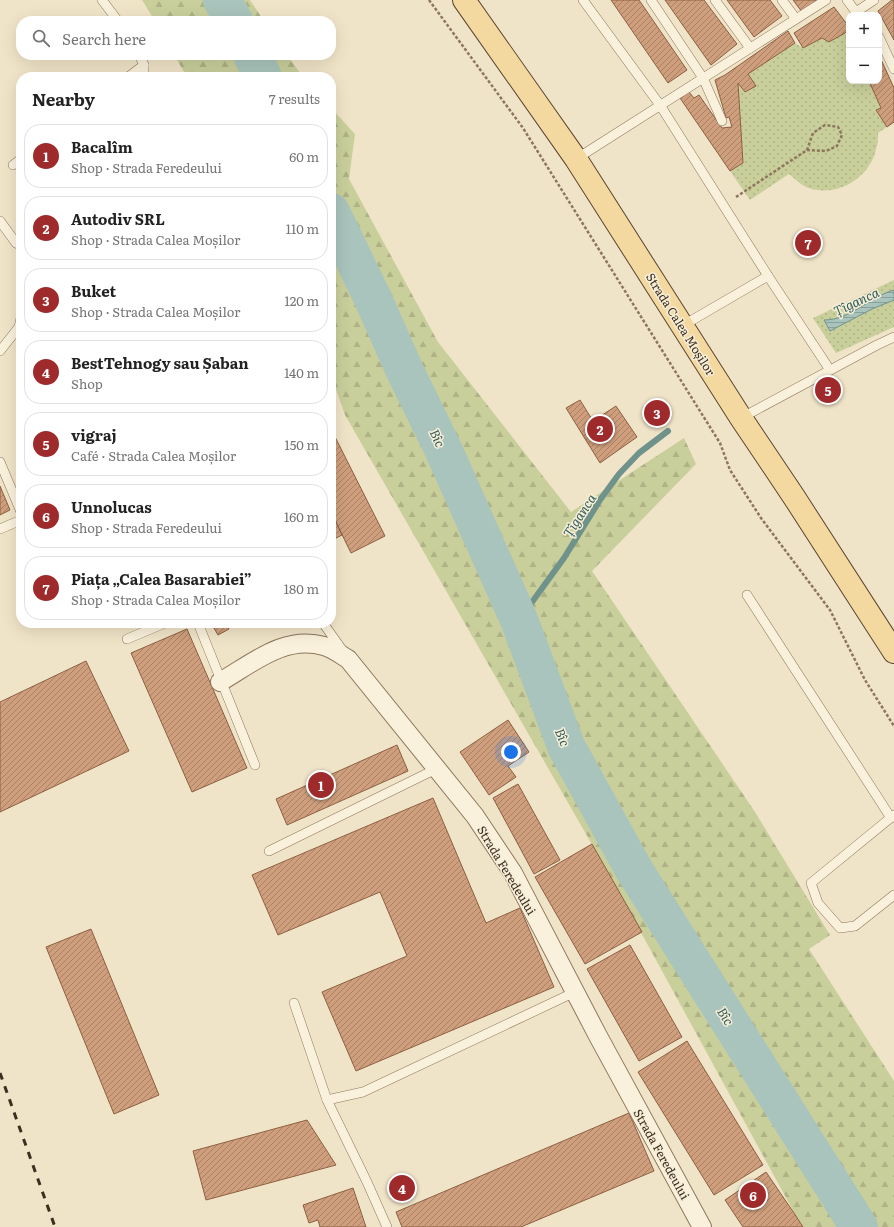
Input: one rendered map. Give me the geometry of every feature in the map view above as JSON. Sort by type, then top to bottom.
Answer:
[{"type":"main road","name":"Strada Calea Moșilor","points":[[464,0],[576,158],[741,418],[894,652]]},
{"type":"street","name":"Strada Feredeului","points":[[220,682],[282,646],[304,642],[326,646],[348,659],[438,768],[475,816],[513,873],[575,992],[702,1227]]},
{"type":"lane","points":[[102,0],[114,16]]},
{"type":"lane","points":[[583,0],[660,105],[768,276],[830,370]]},
{"type":"lane","points":[[651,0],[703,78],[722,121]]},
{"type":"lane","points":[[715,0],[750,48]]},
{"type":"lane","points":[[782,0],[796,19]]},
{"type":"lane","points":[[576,158],[826,0]]},
{"type":"lane","points":[[847,0],[856,12],[866,11],[874,0]]},
{"type":"lane","points":[[882,44],[894,70]]},
{"type":"lane","points":[[142,60],[144,65],[144,72]]},
{"type":"lane","points":[[135,72],[144,65]]},
{"type":"lane","points":[[0,221],[16,243]]},
{"type":"lane","points":[[682,326],[768,276]]},
{"type":"lane","points":[[0,351],[16,331]]},
{"type":"lane","points":[[741,418],[894,337]]},
{"type":"lane","points":[[0,462],[16,500]]},
{"type":"lane","points":[[0,529],[16,522]]},
{"type":"lane","points":[[747,595],[892,817],[811,883],[818,903],[840,928],[855,926],[894,895]]},
{"type":"lane","points":[[128,639],[153,628]]},
{"type":"lane","points":[[200,628],[220,682],[255,765]]},
{"type":"lane","points":[[326,628],[348,659]]},
{"type":"lane","points":[[269,851],[438,768]]},
{"type":"lane","points":[[327,1100],[363,1092],[575,992]]},
{"type":"lane","points":[[294,1003],[327,1100],[387,1227]]},
{"type":"path","points":[[429,0],[522,128],[720,443],[734,476],[762,518],[830,610],[865,680],[894,726]]},
{"type":"path","points":[[724,205],[807,150],[826,151],[837,146],[842,135],[838,127],[826,125],[813,133],[807,150]]},
{"type":"green space","points":[[142,0],[250,0],[261,16],[152,16]]},
{"type":"green space","points":[[845,33],[846,84],[870,84],[881,108],[877,110],[887,127],[878,133],[877,145],[873,159],[860,176],[843,187],[833,190],[812,189],[803,185],[789,174],[750,200],[730,171],[743,163],[738,83],[745,92],[756,86],[748,74],[795,43],[803,48],[822,38],[829,42]]},
{"type":"green space","points":[[177,60],[291,60],[299,72],[184,72]]},
{"type":"green space","points":[[336,113],[355,134],[349,179],[438,342],[571,512],[684,438],[696,464],[592,571],[755,812],[830,935],[809,949],[894,1081],[894,1227],[802,1227],[609,874],[345,415],[336,389]]},
{"type":"green space","points":[[894,280],[894,290],[885,293],[844,316],[825,320],[830,331],[872,309],[894,300],[894,327],[836,353],[813,318]]},
{"type":"water","points":[[894,290],[894,300],[872,309],[830,331],[824,320],[843,316],[885,293]]},
{"type":"building","points":[[611,0],[639,0],[687,70],[668,83]]},
{"type":"building","points":[[665,0],[704,0],[737,44],[711,65]]},
{"type":"building","points":[[727,0],[770,0],[782,16],[754,37]]},
{"type":"building","points":[[793,0],[819,0],[802,12]]},
{"type":"building","points":[[894,0],[894,40],[882,18],[882,12],[878,11]]},
{"type":"building","points":[[834,7],[846,23],[845,33],[829,42],[822,38],[803,48],[794,33]]},
{"type":"building","points":[[788,31],[795,43],[748,74],[756,86],[745,92],[738,83],[743,163],[730,171],[680,98],[689,92],[694,98],[699,95],[722,128],[732,127],[729,117],[726,118],[715,80],[725,75]]},
{"type":"building","points":[[882,62],[894,88],[894,122],[887,127],[876,110],[881,108],[870,84],[882,84]]},
{"type":"building","points":[[580,400],[593,421],[616,406],[637,437],[600,463],[566,408]]},
{"type":"building","points":[[336,439],[385,536],[351,553],[336,522]]},
{"type":"building","points":[[0,486],[10,510],[0,515]]},
{"type":"building","points":[[336,522],[342,535],[336,538]]},
{"type":"building","points":[[214,628],[228,628],[229,629],[218,635]]},
{"type":"building","points":[[187,629],[247,768],[192,792],[131,653]]},
{"type":"building","points":[[86,661],[129,751],[0,812],[0,702]]},
{"type":"building","points":[[508,720],[529,752],[508,766],[516,777],[489,795],[460,752]]},
{"type":"building","points":[[397,745],[408,771],[287,825],[276,799]]},
{"type":"building","points":[[518,784],[560,860],[534,874],[493,798]]},
{"type":"building","points":[[433,798],[486,923],[520,908],[554,987],[356,1071],[322,992],[407,956],[380,892],[278,935],[252,875]]},
{"type":"building","points":[[592,844],[642,932],[585,964],[535,877]]},
{"type":"building","points":[[91,929],[159,1095],[114,1114],[46,947]]},
{"type":"building","points":[[630,945],[682,1037],[639,1061],[587,969]]},
{"type":"building","points":[[687,1041],[763,1165],[714,1195],[638,1072]]},
{"type":"building","points":[[629,1113],[654,1171],[521,1227],[402,1227],[396,1212]]},
{"type":"building","points":[[307,1120],[336,1165],[206,1200],[193,1151]]},
{"type":"building","points":[[766,1172],[803,1227],[743,1227],[725,1200]]},
{"type":"building","points":[[353,1188],[366,1227],[320,1227],[318,1220],[309,1223],[303,1205]]},
{"type":"waterway","name":"Bîc","points":[[222,0],[231,16]]},
{"type":"waterway","name":"Bîc","points":[[254,60],[260,72]]},
{"type":"waterway","name":"Bîc","points":[[336,222],[444,451],[519,620],[566,746],[633,868],[859,1227]]},
{"type":"waterway","name":"Țîganca","points":[[519,620],[564,558],[600,500],[619,474],[639,453],[668,431]]},
{"type":"railway","points":[[0,1073],[55,1227]]},
{"type":"place","name":"Piața „Calea Basarabiei”","points":[[808,243]]},
{"type":"place","name":"vigraj","points":[[828,390]]},
{"type":"place","name":"Buket","points":[[657,413]]},
{"type":"place","name":"Autodiv SRL","points":[[600,429]]},
{"type":"place","name":"Bacalîm","points":[[321,785]]},
{"type":"place","name":"BestTehnogy sau Șaban","points":[[402,1188]]},
{"type":"place","name":"Unnolucas","points":[[753,1195]]}]
